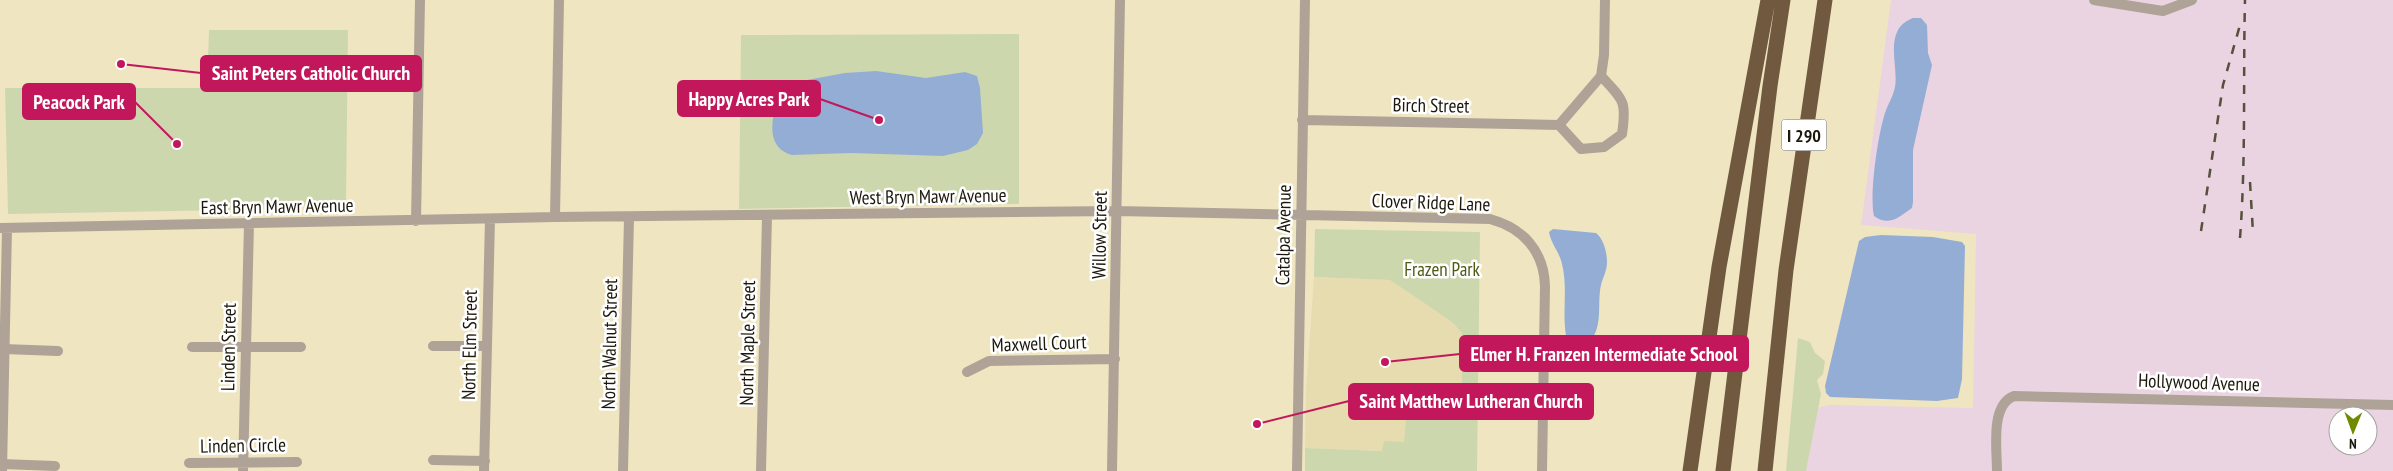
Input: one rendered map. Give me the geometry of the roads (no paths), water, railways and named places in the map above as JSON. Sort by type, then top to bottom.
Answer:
[{"type":"highway","points":[[1690,471],[1718,267],[1768,0]]},
{"type":"highway","name":"I 290","points":[[1724,471],[1725,445],[1769,95],[1783,0]]},
{"type":"highway","name":"I 290","points":[[1765,471],[1786,270],[1825,0]]},
{"type":"street","points":[[416,221],[420,0]]},
{"type":"street","points":[[555,217],[559,0]]},
{"type":"street","name":"Willow Street","points":[[1112,471],[1120,0]]},
{"type":"street","name":"Catalpa Avenue","points":[[1296,471],[1305,0]]},
{"type":"street","points":[[1601,76],[1621,98],[1625,110],[1622,134],[1604,147],[1581,149],[1559,125],[1601,76],[1604,55],[1605,0]]},
{"type":"street","points":[[2094,0],[2163,10],[2192,0]]},
{"type":"street","name":"Birch Street","points":[[1302,120],[1559,125]]},
{"type":"street","name":"West Bryn Mawr Avenue","points":[[555,217],[629,218],[1117,211],[1302,214]]},
{"type":"street","name":"Clover Ridge Lane","points":[[1302,214],[1489,219],[1511,226],[1528,240],[1540,261],[1545,280],[1542,471]]},
{"type":"street","name":"North Maple Street","points":[[761,471],[767,216]]},
{"type":"street","name":"East Bryn Mawr Avenue","points":[[4,228],[490,220],[555,217]]},
{"type":"street","name":"North Walnut Street","points":[[623,471],[629,218]]},
{"type":"street","name":"North Elm Street","points":[[485,466],[490,220]]},
{"type":"street","name":"Linden Street","points":[[243,466],[249,224]]},
{"type":"street","points":[[4,228],[2,468],[54,466]]},
{"type":"street","points":[[434,346],[487,346]]},
{"type":"street","points":[[192,348],[301,347]]},
{"type":"street","points":[[4,349],[58,351]]},
{"type":"street","name":"Maxwell Court","points":[[967,372],[989,361],[1115,359]]},
{"type":"street","name":"Hollywood Avenue","points":[[1996,471],[1998,411],[2005,400],[2019,395],[2393,405]]},
{"type":"street","points":[[433,460],[485,466]]},
{"type":"street","name":"Linden Circle","points":[[189,463],[243,466],[296,462]]},
{"type":"water","points":[[1913,18],[1921,18],[1927,25],[1928,53],[1932,65],[1913,150],[1913,202],[1912,208],[1903,215],[1894,220],[1884,221],[1874,216],[1873,206],[1873,180],[1877,149],[1882,123],[1895,87],[1895,36],[1901,26]]},
{"type":"water","points":[[876,71],[926,78],[965,72],[977,76],[980,88],[983,133],[977,144],[968,150],[943,156],[851,153],[792,155],[779,148],[773,137],[772,123],[780,89],[785,84],[845,73]]},
{"type":"water","points":[[1553,229],[1596,233],[1605,246],[1607,265],[1601,285],[1597,326],[1592,339],[1575,342],[1566,336],[1564,273],[1561,260],[1549,232]]},
{"type":"water","points":[[1881,235],[1933,237],[1962,242],[1965,246],[1962,379],[1958,398],[1937,401],[1830,397],[1826,393],[1825,386],[1859,241],[1865,237]]},
{"type":"railway","points":[[2240,238],[2244,149],[2245,0]]},
{"type":"railway","points":[[2201,231],[2223,85],[2240,25]]},
{"type":"railway","points":[[2250,182],[2253,233]]},
{"type":"place","name":"Saint Peters Catholic Church","points":[[121,64]]},
{"type":"place","name":"Happy Acres Park","points":[[879,120]]},
{"type":"place","name":"Peacock Park","points":[[177,144]]},
{"type":"place","name":"Elmer H. Franzen Intermediate School","points":[[1385,362]]},
{"type":"place","name":"Saint Matthew Lutheran Church","points":[[1257,424]]},
{"type":"park label","name":"Frazen Park","points":[[1442,269]]}]
